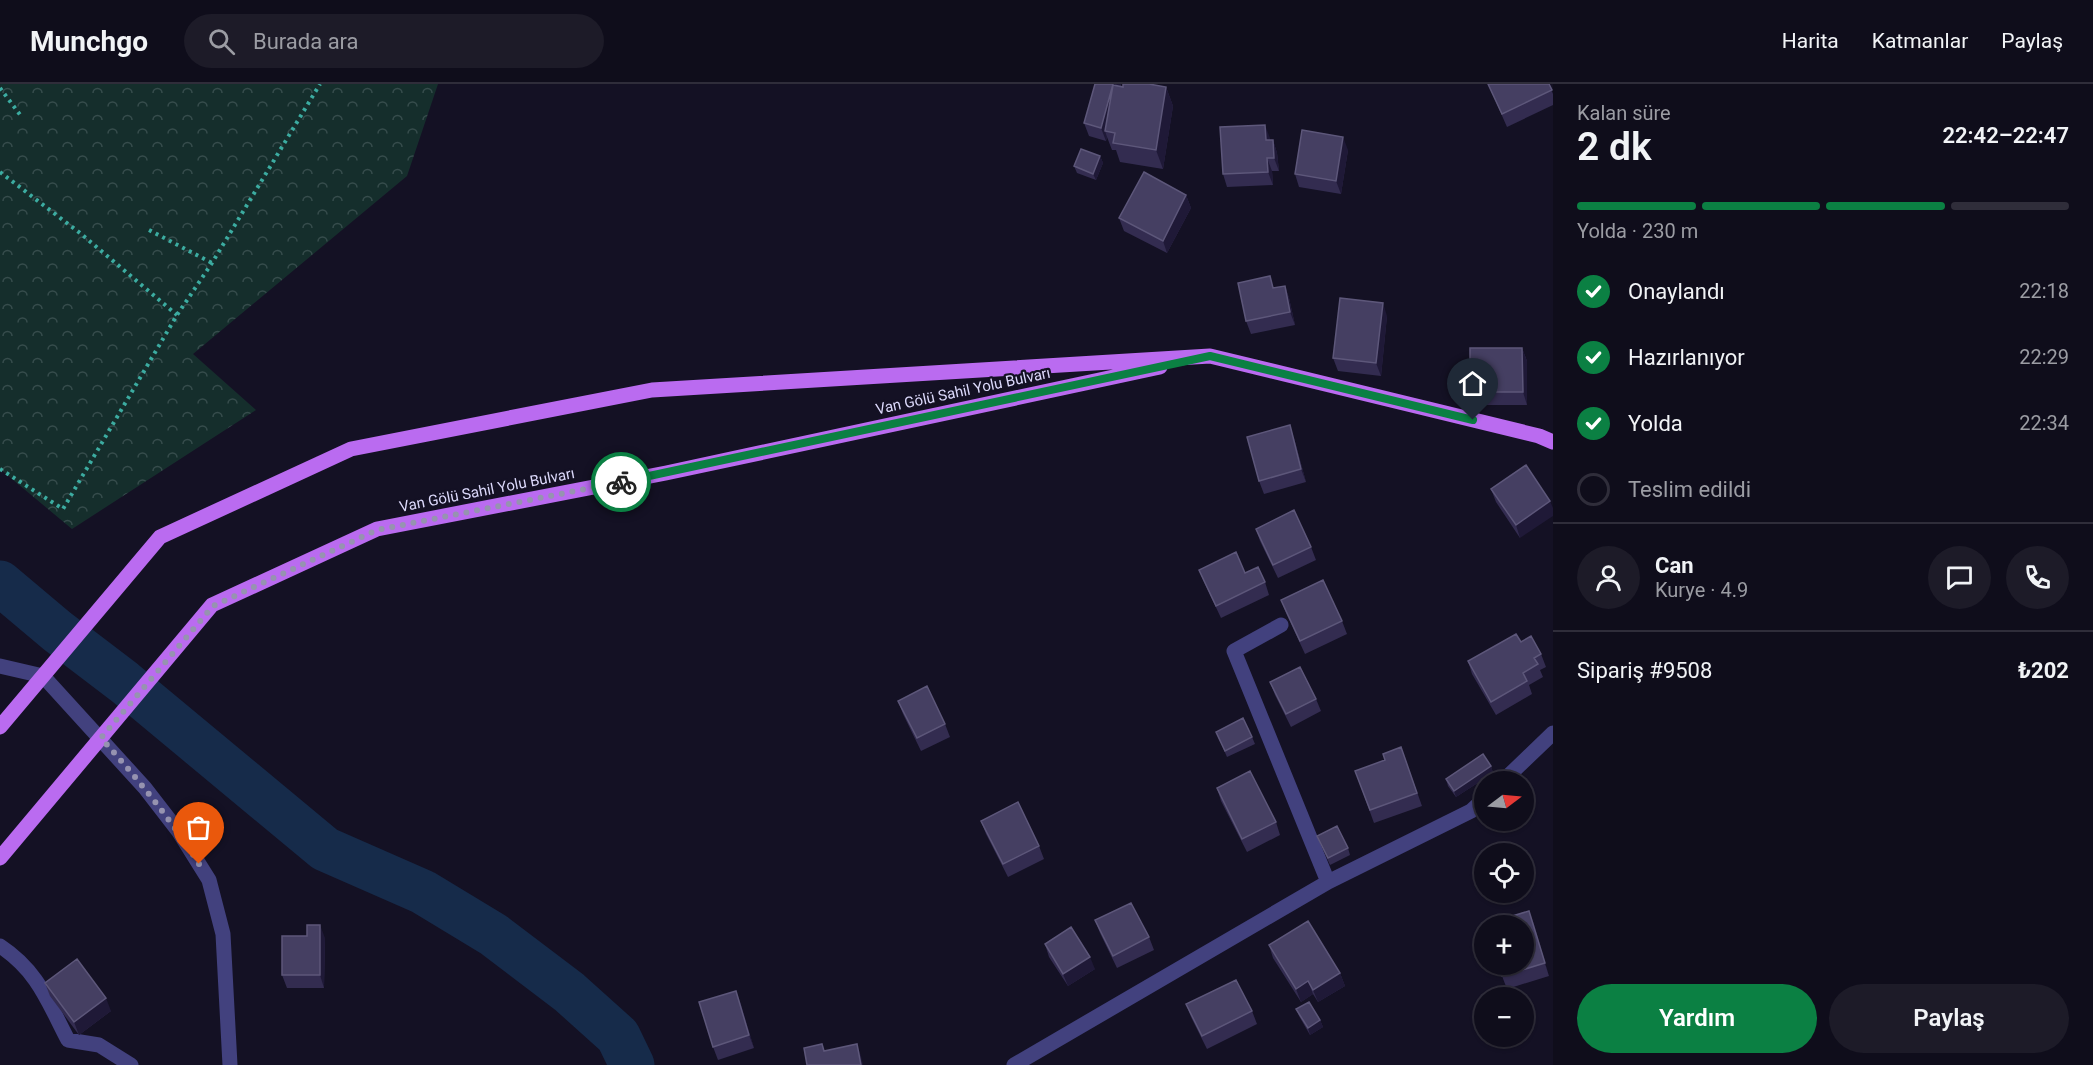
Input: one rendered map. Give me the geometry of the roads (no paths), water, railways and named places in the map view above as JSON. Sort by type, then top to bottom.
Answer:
[{"type":"main road","name":"Van Gölü Sahil Yolu Bulvarı","points":[[0,727],[160,537],[351,448],[652,390],[1210,356],[1539,436],[1553,442]]},
{"type":"main road","name":"Van Gölü Sahil Yolu Bulvarı","points":[[0,858],[213,606],[377,530],[678,471],[1210,356]]},
{"type":"street","points":[[1281,625],[1234,651],[1329,882]]},
{"type":"street","points":[[0,666],[43,676],[145,788],[172,824],[208,880],[223,934],[230,1065]]},
{"type":"street","points":[[1513,771],[1553,733]]},
{"type":"street","points":[[1023,1063],[1329,882],[1474,808]]},
{"type":"street","points":[[0,946],[16,957],[36,978],[68,1040],[99,1045],[131,1065]]},
{"type":"waterway","points":[[0,583],[57,631],[124,682],[325,849],[423,892],[494,935],[569,992],[618,1036],[632,1065]]}]
